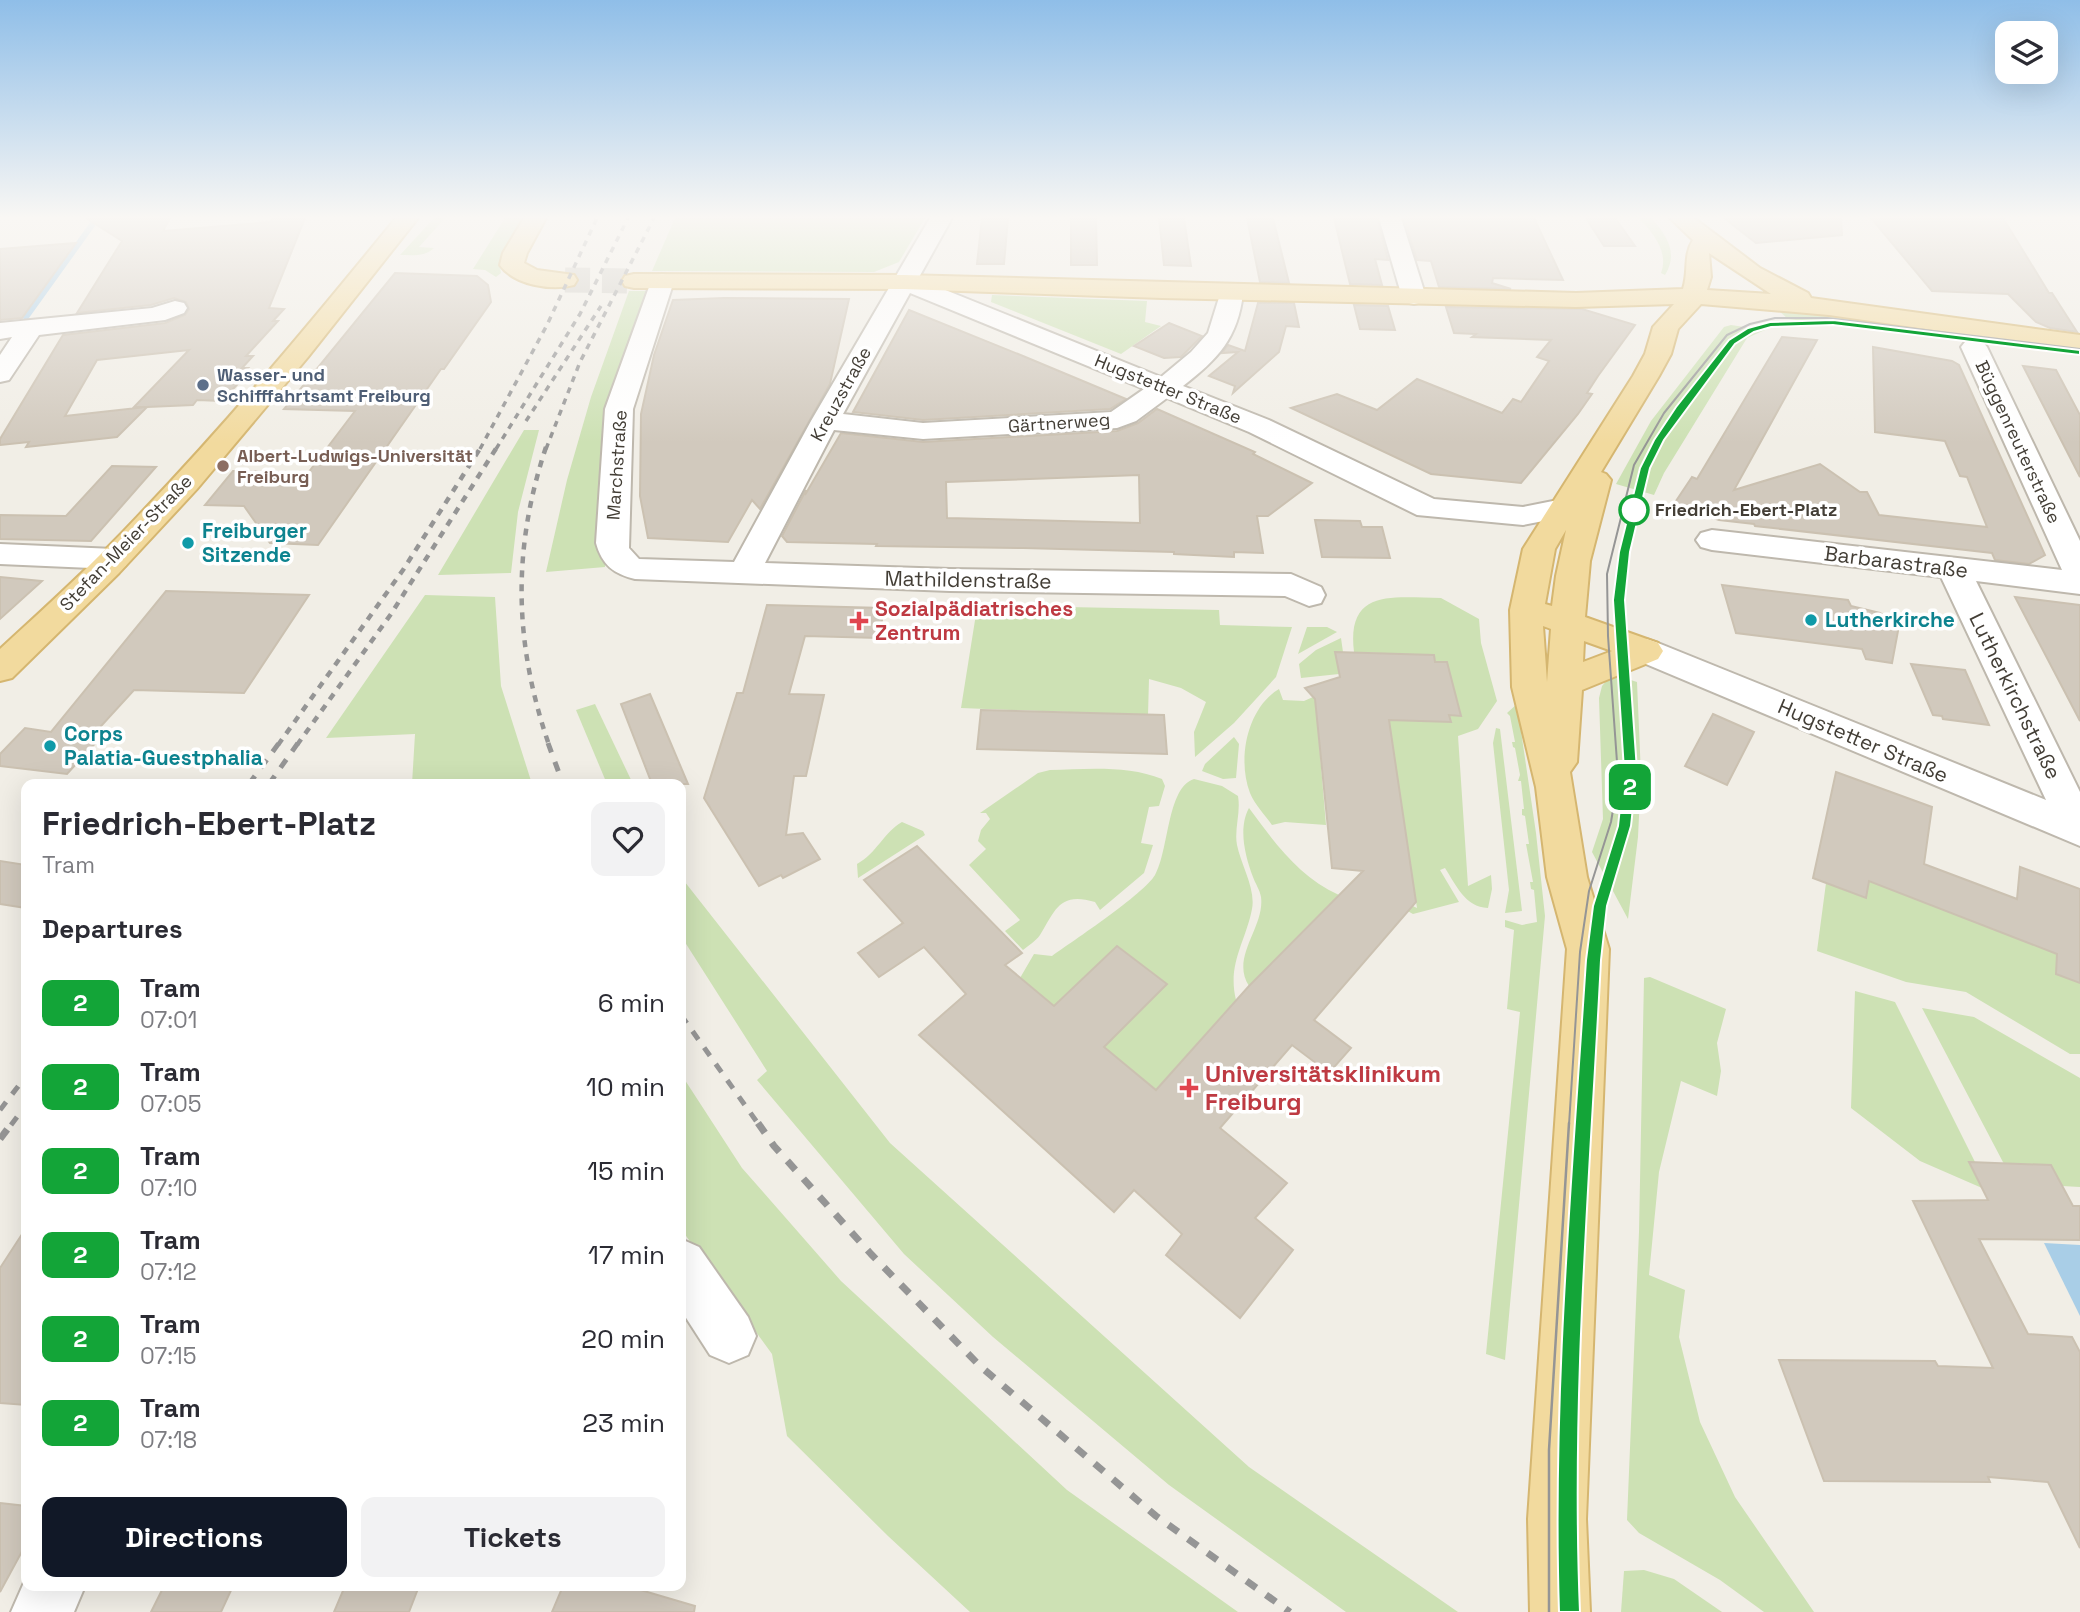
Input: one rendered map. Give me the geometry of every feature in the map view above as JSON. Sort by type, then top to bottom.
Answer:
[{"type":"main road","name":"Stefan-Meier-Straße","points":[[0,669],[114,559],[251,407],[345,293]]},
{"type":"main road","points":[[1241,293],[1824,308],[2080,343]]},
{"type":"main road","points":[[1639,296],[1645,293]]},
{"type":"main road","points":[[1700,293],[1701,306]]},
{"type":"main road","points":[[1560,1612],[1557,1519],[1588,948],[1567,877],[1555,787],[1530,687],[1527,610],[1539,549],[1563,509],[1606,444],[1658,354],[1701,306],[1720,293]]},
{"type":"main road","points":[[1792,293],[1824,308]]},
{"type":"main road","points":[[1576,300],[1639,296],[1974,347],[2080,360]]},
{"type":"main road","points":[[1555,787],[1563,723],[1568,622],[1577,542],[1606,444]]},
{"type":"main road","points":[[1527,610],[1647,651]]},
{"type":"main road","points":[[1564,684],[1647,651]]},
{"type":"street","name":"Marchstraße","points":[[625,566],[614,557],[612,543],[619,410],[658,293]]},
{"type":"street","name":"Kreuzstraße","points":[[744,573],[825,421],[898,293]]},
{"type":"street","name":"Hugstetter Straße","points":[[932,293],[1310,448],[1428,508],[1523,516],[1563,509]]},
{"type":"street","name":"Gärtnerweg","points":[[825,421],[923,431],[1117,419],[1126,415],[1202,355],[1219,336],[1226,321],[1231,293]]},
{"type":"street","points":[[0,331],[156,316],[175,308]]},
{"type":"street","points":[[0,374],[31,328]]},
{"type":"street","name":"Büggenreuterstraße","points":[[1974,347],[2080,574]]},
{"type":"street","name":"Barbarastraße","points":[[1712,540],[2080,583]]},
{"type":"street","points":[[0,554],[114,559]]},
{"type":"street","name":"Mathildenstraße","points":[[625,566],[635,569],[950,580],[1291,585],[1308,594]]},
{"type":"street","name":"Lutherkirchstraße","points":[[1954,570],[2066,803],[2071,827]]},
{"type":"street","name":"Hugstetter Straße","points":[[1647,651],[2071,827]]},
{"type":"street","points":[[686,1272],[729,1336]]},
{"type":"street","points":[[41,1612],[52,1591]]},
{"type":"green space","points":[[628,293],[646,293],[606,411],[605,567],[546,572],[567,480],[591,397]]},
{"type":"green space","points":[[992,295],[1147,301],[1145,322],[1161,326],[1121,354],[991,302]]},
{"type":"green space","points":[[1778,310],[2080,346],[2080,355],[1788,319]]},
{"type":"green space","points":[[1731,325],[1765,330],[1747,338],[1664,473],[1654,495],[1616,484],[1651,421],[1724,327]]},
{"type":"green space","points":[[524,430],[539,430],[518,512],[511,573],[438,575]]},
{"type":"green space","points":[[425,595],[495,597],[501,686],[530,779],[412,779],[415,734],[326,738]]},
{"type":"green space","points":[[1407,597],[1441,598],[1479,619],[1481,643],[1497,701],[1478,729],[1458,736],[1468,886],[1491,875],[1492,889],[1488,908],[1473,904],[1462,894],[1445,868],[1440,870],[1459,902],[1413,914],[1404,909],[1398,899],[1417,908],[1392,740],[1366,719],[1450,722],[1449,715],[1461,715],[1447,662],[1435,662],[1434,655],[1354,652],[1354,631],[1358,616],[1366,606],[1377,601]]},
{"type":"green space","points":[[959,605],[1219,610],[1220,625],[1292,627],[1276,677],[1234,723],[1195,757],[1194,732],[1206,702],[1181,688],[1149,679],[1148,715],[961,708],[976,614],[958,613]]},
{"type":"green space","points":[[1307,627],[1327,627],[1337,632],[1298,654]]},
{"type":"green space","points":[[1341,638],[1343,652],[1336,653],[1339,674],[1301,678],[1299,664],[1316,650]]},
{"type":"green space","points":[[1612,674],[1637,682],[1641,775],[1638,837],[1628,919],[1592,852],[1603,819],[1599,698],[1602,686]]},
{"type":"green space","points":[[1279,689],[1283,700],[1304,701],[1313,697],[1318,702],[1317,719],[1326,825],[1285,822],[1272,825],[1250,793],[1245,765],[1248,735],[1259,708]]},
{"type":"green space","points":[[595,704],[631,779],[605,779],[576,710]]},
{"type":"green space","points":[[1517,704],[1545,916],[1505,1360],[1486,1354],[1520,1012],[1507,1009],[1514,930],[1505,927],[1505,920],[1522,925],[1537,922],[1526,844],[1529,844],[1525,816],[1522,815],[1524,809],[1521,781],[1518,781],[1520,775],[1512,742],[1515,742],[1507,713]]},
{"type":"green space","points":[[1496,728],[1500,729],[1522,911],[1505,913],[1509,890],[1493,743]]},
{"type":"green space","points":[[1234,737],[1239,744],[1236,778],[1223,779],[1202,771],[1205,764]]},
{"type":"green space","points":[[1107,769],[1135,772],[1162,779],[1165,786],[1159,806],[1149,807],[1141,843],[1153,845],[1144,873],[1100,910],[1095,902],[1083,899],[1066,901],[1055,911],[1038,937],[1023,950],[1005,931],[1020,920],[969,865],[986,849],[978,841],[981,830],[990,819],[986,813],[980,813],[1038,773],[1050,770]]},
{"type":"green space","points":[[1194,779],[1222,786],[1238,796],[1237,845],[1250,885],[1252,909],[1234,975],[1236,1000],[1143,1104],[1123,1063],[1081,1028],[1107,1000],[1132,1019],[1167,984],[1117,946],[1082,979],[1068,1017],[1020,978],[1034,954],[1052,956],[1137,894],[1155,875],[1178,794],[1185,784]]},
{"type":"green space","points":[[1249,808],[1278,846],[1300,869],[1339,895],[1249,986],[1243,964],[1261,908],[1261,897],[1245,851],[1243,833]]},
{"type":"green space","points":[[902,822],[923,831],[925,835],[858,878],[857,864]]},
{"type":"green space","points":[[1869,878],[2057,954],[2056,974],[2080,983],[2080,1054],[2070,1054],[1966,992],[1906,982],[1817,951],[1826,883],[1865,898]]},
{"type":"green space","points":[[686,883],[890,1143],[1249,1467],[1458,1612],[1346,1612],[1169,1485],[993,1337],[904,1254],[757,1080],[767,1071],[686,944]]},
{"type":"green space","points":[[1650,977],[1726,1009],[1717,1043],[1721,1071],[1717,1096],[1681,1081],[1659,1172],[1649,1275],[1685,1290],[1679,1337],[1700,1422],[1735,1497],[1814,1612],[1764,1612],[1720,1580],[1639,1533],[1627,1520],[1639,1232],[1644,978]]},
{"type":"green space","points":[[1855,991],[1895,1002],[1975,1162],[1969,1163],[1982,1188],[1920,1161],[1851,1108]]},
{"type":"green space","points":[[1922,1008],[1974,1017],[2080,1078],[2080,1187],[2062,1186],[2050,1165],[2004,1164]]},
{"type":"green space","points":[[686,1082],[742,1168],[841,1281],[1067,1490],[1238,1612],[970,1612],[787,1436],[772,1354],[686,1236]]},
{"type":"green space","points":[[1644,1570],[1674,1579],[1722,1612],[1621,1612],[1624,1571]]},
{"type":"water","points":[[2044,1243],[2080,1245],[2080,1316]]},
{"type":"building","points":[[0,293],[40,293],[22,318],[0,320]]},
{"type":"building","points":[[89,293],[275,293],[269,308],[284,309],[273,321],[278,321],[246,356],[253,356],[242,368],[248,368],[241,375],[246,375],[222,401],[197,400],[193,405],[147,407],[117,437],[26,447],[29,442],[0,445],[0,439],[63,335],[165,323],[185,315],[189,309],[186,302],[174,298],[151,305],[77,313]],"holes":[[[189,350],[134,407],[146,407],[65,416],[97,360]]]},
{"type":"building","points":[[378,293],[489,293],[491,302],[318,545],[270,543],[244,506],[205,505],[233,471],[308,473],[355,411],[284,409]]},
{"type":"building","points":[[1988,293],[2052,293],[2077,332],[2050,328],[2036,322],[2008,294]]},
{"type":"building","points":[[849,299],[830,384],[760,509],[752,500],[728,542],[648,538],[640,496],[641,414],[654,355],[673,300]]},
{"type":"building","points":[[1258,303],[1294,303],[1299,327],[1286,326],[1279,352],[1233,393],[1235,386],[1209,376],[1238,352],[1222,353],[1228,345],[1245,351]]},
{"type":"building","points":[[1354,305],[1388,306],[1395,330],[1360,329]]},
{"type":"building","points":[[1446,307],[1582,309],[1635,325],[1587,393],[1592,394],[1578,414],[1521,483],[1431,474],[1291,408],[1337,394],[1377,410],[1417,379],[1502,413],[1513,399],[1521,402],[1549,361],[1537,357],[1551,340],[1472,337],[1476,334],[1454,333]]},
{"type":"building","points":[[909,310],[1126,399],[1110,409],[923,420],[853,412]]},
{"type":"building","points":[[1169,323],[1202,336],[1181,357],[1164,358],[1134,346]]},
{"type":"building","points":[[1782,337],[1817,340],[1734,490],[1820,464],[1860,492],[1867,492],[1879,515],[1987,527],[1967,477],[1960,476],[1945,441],[1875,432],[1873,347],[1952,361],[1959,365],[2045,555],[2029,564],[1995,560],[1992,553],[1719,520],[1674,504],[1692,477],[1697,479]]},
{"type":"building","points":[[2023,366],[2056,370],[2080,415],[2080,477]]},
{"type":"building","points":[[1157,409],[1255,452],[1253,454],[1312,483],[1268,516],[1257,516],[1263,553],[1234,552],[1234,557],[1174,552],[787,542],[782,536],[841,433],[923,442],[1117,431],[1138,423]],"holes":[[[1139,475],[1140,523],[947,518],[946,482]]]},
{"type":"building","points":[[112,466],[156,467],[91,541],[0,539],[0,515],[66,516]]},
{"type":"building","points":[[1315,520],[1360,521],[1362,527],[1382,527],[1390,558],[1322,557]]},
{"type":"building","points":[[0,577],[42,581],[0,619]]},
{"type":"building","name":"Lutherkirche","points":[[1722,585],[1848,600],[1851,606],[1880,613],[1892,621],[1898,631],[1892,663],[1866,659],[1862,649],[1736,633]]},
{"type":"building","points":[[166,591],[309,595],[244,693],[134,690],[91,737],[100,738],[67,774],[0,766],[0,754],[25,728],[51,732]]},
{"type":"building","points":[[2015,597],[2080,605],[2080,721]]},
{"type":"building","points":[[767,605],[884,608],[879,638],[805,636],[789,694],[824,695],[806,776],[794,776],[786,835],[803,833],[820,859],[783,878],[781,875],[759,886],[704,798],[737,693],[743,693]]},
{"type":"building","points":[[1335,652],[1434,655],[1435,662],[1447,662],[1461,716],[1449,715],[1451,722],[1389,720],[1416,902],[1314,1020],[1351,1048],[1329,1073],[1292,1045],[1220,1128],[1287,1183],[1255,1218],[1293,1250],[1240,1318],[1166,1255],[1182,1234],[1134,1190],[1114,1212],[919,1035],[966,994],[924,947],[879,977],[858,953],[903,923],[864,880],[917,846],[1022,953],[1005,965],[1054,1006],[1117,946],[1167,984],[1104,1047],[1156,1090],[1249,986],[1363,871],[1332,868],[1315,699],[1305,688],[1340,677]]},
{"type":"building","points":[[1911,664],[1965,670],[1989,725],[1943,719],[1942,716],[1933,715]]},
{"type":"building","points":[[650,694],[686,779],[650,779],[621,704]]},
{"type":"building","points":[[981,710],[1164,715],[1167,754],[977,749]]},
{"type":"building","points":[[1713,714],[1754,732],[1727,785],[1685,766]]},
{"type":"building","points":[[1836,772],[1932,807],[1924,864],[2017,899],[2020,867],[2080,889],[2080,983],[2056,974],[2057,954],[1869,881],[1866,898],[1813,878]]},
{"type":"building","points":[[0,861],[21,864],[21,907],[0,904]]},
{"type":"building","points":[[1969,1162],[2051,1165],[2073,1206],[2080,1206],[2080,1240],[1979,1239],[2028,1334],[2072,1337],[2080,1352],[2080,1548],[2048,1482],[1988,1477],[1990,1482],[1824,1481],[1779,1360],[1935,1361],[1938,1366],[1993,1368],[1913,1201],[1988,1200]]},
{"type":"building","points":[[21,1236],[21,1405],[0,1403],[0,1268]]},
{"type":"building","points":[[0,1503],[21,1505],[21,1553],[0,1592]]},
{"type":"building","points":[[162,1591],[231,1591],[221,1612],[151,1612]]},
{"type":"building","points":[[343,1591],[417,1591],[409,1612],[334,1612]]},
{"type":"building","points":[[561,1591],[644,1591],[695,1606],[694,1612],[552,1612]]},
{"type":"waterway","points":[[26,317],[43,293]]},
{"type":"tram line","points":[[1569,1125],[1580,952],[1589,891],[1611,822],[1616,792],[1617,762],[1608,636],[1607,574],[1634,465],[1664,413],[1727,335],[1750,324],[1775,318],[1827,318],[2080,349]]},
{"type":"tram line","name":"2","points":[[1569,1612],[1566,1520],[1569,1398],[1593,960],[1600,906],[1625,826],[1629,794],[1630,770],[1619,600],[1624,552],[1645,468],[1679,409],[1732,342],[1751,330],[1770,324],[1815,321],[2080,353]]},
{"type":"tram line","points":[[1583,1125],[1593,960],[1600,906],[1625,826],[1629,794],[1621,666],[1622,578],[1627,535],[1636,494],[1658,441],[1722,355]]},
{"type":"tram line","points":[[1549,1612],[1549,1450],[1569,1123]]},
{"type":"tram line","points":[[1569,1612],[1571,1367],[1583,1123]]},
{"type":"railway","points":[[480,449],[562,293]]},
{"type":"railway","points":[[496,449],[590,293]]},
{"type":"railway","points":[[546,449],[580,362],[615,293]]},
{"type":"railway","points":[[526,421],[601,306]]},
{"type":"railway","points":[[278,745],[403,570],[481,447]]},
{"type":"railway","points":[[297,745],[391,614],[497,447]]},
{"type":"railway","points":[[546,447],[527,523],[522,596],[529,670],[549,745]]},
{"type":"railway","points":[[253,779],[279,743]]},
{"type":"railway","points":[[273,779],[298,743]]},
{"type":"railway","points":[[548,743],[561,779]]},
{"type":"railway","points":[[686,1022],[759,1125]]},
{"type":"railway","points":[[0,1110],[21,1083]]},
{"type":"railway","points":[[11,1125],[21,1112]]},
{"type":"railway","points":[[0,1139],[12,1123]]},
{"type":"railway","points":[[758,1123],[774,1146],[871,1254],[980,1366],[1156,1516],[1290,1612]]},
{"type":"place","name":"Wasser- und Schifffahrtsamt Freiburg","points":[[203,385]]},
{"type":"place","name":"Albert-Ludwigs-Universität Freiburg","points":[[223,466]]},
{"type":"place","name":"Friedrich-Ebert-Platz","points":[[1634,510]]},
{"type":"place","name":"Freiburger Sitzende","points":[[188,543]]},
{"type":"place","name":"Lutherkirche","points":[[1811,620]]},
{"type":"place","name":"Sozialpädiatrisches Zentrum","points":[[859,621]]},
{"type":"place","name":"Corps Palatia-Guestphalia","points":[[50,746]]},
{"type":"place","name":"Universitätsklinikum Freiburg","points":[[1189,1088]]}]
